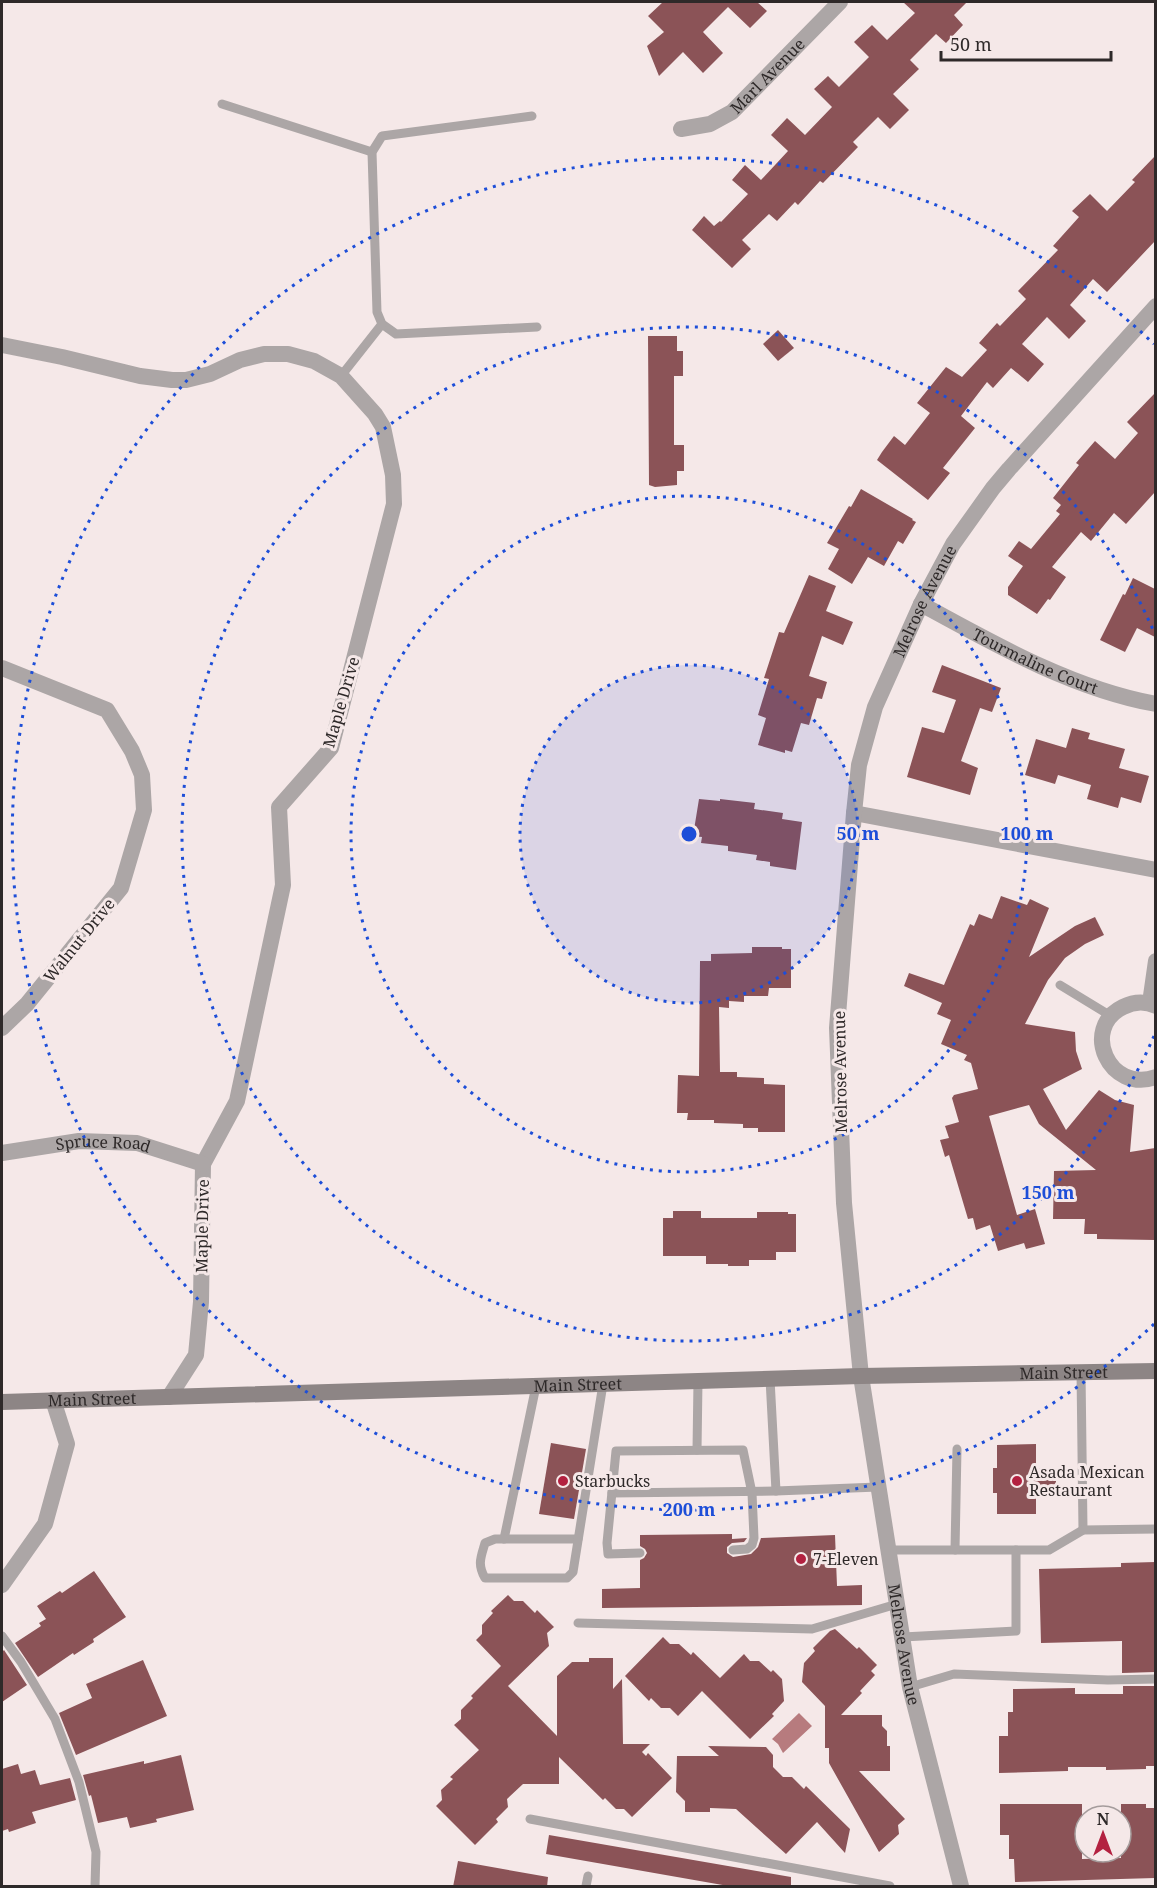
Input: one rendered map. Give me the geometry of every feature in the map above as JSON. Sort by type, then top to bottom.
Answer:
[{"type":"main road","name":"Main Street","points":[[2,1402],[861,1376],[1155,1371]]},
{"type":"street","name":"Marl Avenue","points":[[681,129],[710,124],[732,112],[840,2]]},
{"type":"street","name":"Melrose Avenue","points":[[961,1887],[910,1688],[861,1376],[844,1203],[837,1028],[859,765],[875,707],[921,604],[953,544],[993,488],[1153,313]]},
{"type":"street","name":"Maple Drive","points":[[2,345],[57,355],[140,376],[172,380],[186,380],[210,374],[240,360],[264,354],[288,354],[314,361],[341,376],[375,414],[383,427],[393,475],[394,504],[331,748],[279,807],[283,885],[237,1101],[203,1164],[201,1302],[195,1355],[169,1397]]},
{"type":"street","name":"Tourmaline Court","points":[[921,604],[1067,678],[1128,699],[1155,704]]},
{"type":"street","name":"Walnut Drive","points":[[2,668],[107,710],[132,751],[142,775],[144,810],[121,888],[27,1004],[2,1028]]},
{"type":"street","points":[[854,813],[1155,870]]},
{"type":"street","points":[[1155,961],[1153,1004],[1129,1004],[1119,1009],[1105,1026],[1102,1038],[1107,1061],[1115,1070],[1125,1077],[1137,1080],[1155,1077]]},
{"type":"street","name":"Spruce Road","points":[[2,1153],[79,1141],[137,1143],[203,1164]]},
{"type":"street","points":[[2,1585],[45,1524],[67,1444],[53,1400]]},
{"type":"lane","points":[[222,104],[372,152]]},
{"type":"lane","points":[[532,116],[382,136],[372,152],[377,312],[382,324],[396,334],[537,327]]},
{"type":"lane","points":[[341,376],[382,324]]},
{"type":"lane","points":[[1060,985],[1111,1016]]},
{"type":"lane","points":[[1081,1372],[1083,1530]]},
{"type":"lane","points":[[770,1379],[776,1491]]},
{"type":"lane","points":[[697,1450],[698,1381]]},
{"type":"lane","points":[[578,1539],[495,1539],[485,1543],[480,1559],[480,1569],[485,1578],[567,1578],[573,1572],[603,1384]]},
{"type":"lane","points":[[504,1539],[536,1386]]},
{"type":"lane","points":[[955,1550],[957,1449]]},
{"type":"lane","points":[[640,1553],[609,1554],[607,1543],[616,1451],[743,1450],[753,1493],[754,1538],[753,1545],[747,1549],[732,1550]]},
{"type":"lane","points":[[612,1493],[753,1493],[878,1487]]},
{"type":"lane","points":[[889,1550],[1049,1550],[1083,1530],[1155,1529]]},
{"type":"lane","points":[[903,1637],[1016,1631],[1016,1550]]},
{"type":"lane","points":[[578,1623],[812,1629],[897,1604]]},
{"type":"lane","points":[[2,1636],[21,1662],[55,1719],[75,1771],[96,1852],[95,1887]]},
{"type":"lane","points":[[910,1688],[954,1674],[1108,1680],[1155,1679]]},
{"type":"lane","points":[[530,1819],[890,1887]]},
{"type":"lane","points":[[586,1887],[588,1876]]},
{"type":"shaded area","points":[[799,1713],[812,1726],[783,1753],[772,1739]]},
{"type":"building","points":[[663,2],[757,2],[767,11],[750,28],[728,7],[703,32],[723,53],[703,73],[683,52],[659,76],[647,46],[664,32],[648,16]]},
{"type":"building","points":[[903,2],[967,2],[954,15],[963,25],[946,43],[936,34],[910,60],[919,69],[893,94],[909,110],[890,129],[878,117],[853,142],[858,147],[823,183],[820,181],[798,205],[795,202],[777,221],[769,214],[742,240],[751,249],[732,268],[692,230],[704,216],[714,226],[721,222],[748,194],[732,180],[745,165],[761,180],[788,151],[771,135],[787,118],[805,135],[832,107],[814,89],[828,76],[839,87],[869,57],[854,42],[872,25],[887,40],[915,13]]},
{"type":"building","points":[[1155,156],[1155,241],[1107,292],[1093,279],[1070,305],[1086,321],[1069,339],[1047,317],[1022,344],[1044,364],[1028,382],[1011,368],[993,388],[987,382],[961,416],[975,428],[943,468],[950,473],[928,500],[877,460],[882,452],[894,436],[905,445],[930,413],[917,403],[946,367],[962,377],[987,350],[979,343],[997,323],[1000,326],[1026,299],[1018,291],[1058,250],[1053,246],[1079,217],[1072,211],[1090,194],[1107,211],[1135,182],[1132,180]]},
{"type":"building","points":[[778,330],[794,348],[778,361],[763,344]]},
{"type":"building","points":[[648,336],[677,336],[677,351],[683,351],[683,376],[674,376],[674,445],[684,445],[684,471],[677,471],[677,485],[655,487],[649,485]]},
{"type":"building","points":[[1155,393],[1155,492],[1126,524],[1114,513],[1091,541],[1081,532],[1052,567],[1066,577],[1037,614],[1008,595],[1008,587],[1023,566],[1008,556],[1019,541],[1031,549],[1060,514],[1056,511],[1061,505],[1053,498],[1079,465],[1076,463],[1095,441],[1115,459],[1138,433],[1127,422]]},
{"type":"building","points":[[861,489],[916,522],[903,544],[898,541],[884,566],[868,557],[852,584],[828,569],[839,549],[827,543]]},
{"type":"building","points":[[809,575],[836,586],[826,611],[853,622],[843,645],[822,636],[809,676],[827,682],[822,699],[817,698],[809,725],[801,723],[792,752],[785,750],[785,753],[758,745],[766,718],[758,715],[769,679],[764,678],[779,632],[784,633]]},
{"type":"building","points":[[1133,578],[1155,589],[1155,637],[1137,628],[1125,652],[1100,640]]},
{"type":"building","points":[[942,665],[1001,688],[992,712],[980,708],[961,761],[978,768],[970,795],[907,777],[922,727],[944,733],[956,700],[932,692]]},
{"type":"building","points":[[1072,728],[1090,733],[1088,739],[1125,749],[1119,768],[1149,776],[1141,803],[1121,797],[1118,808],[1087,799],[1091,785],[1058,775],[1055,784],[1025,775],[1036,739],[1066,748]]},
{"type":"building","points":[[699,799],[755,803],[754,809],[783,813],[782,819],[802,822],[796,870],[770,866],[770,862],[756,860],[757,855],[728,851],[728,846],[701,843],[702,837],[693,836]]},
{"type":"building","points":[[1001,896],[1027,905],[1030,899],[1049,908],[1029,957],[1075,926],[1095,917],[1104,935],[1085,944],[1065,958],[1048,980],[1025,1024],[1075,1032],[1076,1051],[1082,1069],[1043,1089],[1066,1130],[1099,1090],[1115,1100],[1134,1105],[1130,1152],[1155,1148],[1155,1240],[1097,1239],[1097,1234],[1084,1234],[1085,1219],[1053,1219],[1054,1171],[1096,1170],[1039,1124],[1029,1105],[989,1116],[1017,1215],[1035,1209],[1045,1244],[1026,1249],[1024,1243],[998,1251],[990,1225],[976,1230],[973,1218],[968,1219],[949,1155],[945,1157],[940,1140],[949,1138],[945,1126],[959,1122],[952,1098],[954,1095],[978,1089],[971,1063],[964,1060],[967,1055],[941,1044],[951,1020],[937,1014],[942,1003],[904,986],[909,973],[944,985],[970,924],[974,926],[979,914],[992,919]]},
{"type":"building","points":[[752,947],[791,949],[791,988],[769,988],[768,996],[744,996],[744,1002],[729,1001],[729,1008],[719,1007],[720,1072],[737,1072],[737,1077],[764,1078],[764,1084],[785,1085],[785,1132],[758,1132],[758,1128],[743,1128],[743,1124],[714,1123],[714,1120],[687,1120],[688,1113],[677,1113],[678,1075],[699,1076],[700,961],[711,961],[711,954],[752,953]]},
{"type":"building","points":[[673,1211],[701,1211],[701,1218],[757,1218],[757,1212],[796,1214],[796,1252],[776,1252],[776,1260],[749,1260],[749,1266],[706,1264],[706,1256],[663,1256],[663,1218],[673,1218]]},
{"type":"building","name":"Starbucks","points":[[551,1443],[586,1449],[574,1519],[539,1514]]},
{"type":"building","points":[[1036,1444],[1036,1468],[1056,1468],[1056,1493],[1036,1493],[1036,1514],[997,1514],[997,1493],[993,1493],[993,1468],[997,1468],[997,1445]]},
{"type":"building","points":[[732,1534],[732,1539],[747,1538],[744,1542],[732,1543],[727,1547],[727,1553],[733,1557],[751,1554],[758,1547],[761,1538],[835,1535],[837,1586],[862,1585],[862,1605],[602,1608],[602,1589],[640,1588],[640,1560],[647,1553],[640,1546],[640,1535]]},
{"type":"building","points":[[1155,1562],[1155,1672],[1122,1673],[1122,1641],[1041,1643],[1039,1569],[1121,1567],[1121,1563]]},
{"type":"building","points":[[94,1571],[126,1617],[93,1639],[94,1642],[74,1655],[73,1653],[38,1677],[15,1643],[41,1626],[39,1623],[46,1619],[37,1606],[60,1591],[62,1593]]},
{"type":"building","points":[[508,1595],[514,1601],[523,1601],[535,1613],[537,1610],[554,1627],[547,1633],[549,1646],[508,1686],[557,1736],[557,1676],[572,1662],[589,1662],[589,1658],[613,1658],[613,1689],[622,1679],[623,1744],[650,1744],[642,1752],[646,1756],[648,1753],[672,1778],[632,1817],[624,1809],[616,1809],[605,1798],[603,1800],[559,1757],[559,1784],[523,1784],[507,1799],[508,1807],[496,1819],[498,1822],[475,1845],[436,1806],[442,1800],[441,1790],[453,1779],[450,1777],[479,1750],[454,1725],[461,1719],[461,1710],[473,1698],[471,1696],[501,1666],[476,1640],[482,1634],[482,1625],[493,1613],[491,1611]]},
{"type":"building","points":[[835,1629],[857,1649],[859,1647],[877,1665],[871,1671],[875,1675],[841,1715],[882,1715],[882,1726],[887,1731],[887,1746],[890,1746],[890,1771],[859,1771],[905,1819],[898,1825],[899,1834],[879,1852],[829,1763],[829,1748],[825,1748],[825,1706],[802,1682],[804,1663],[815,1651],[813,1648]]},
{"type":"building","points":[[663,1637],[670,1644],[679,1644],[691,1655],[693,1652],[720,1678],[744,1654],[750,1661],[759,1661],[782,1679],[784,1701],[772,1714],[774,1716],[750,1739],[702,1691],[678,1716],[670,1708],[661,1708],[651,1698],[649,1701],[625,1676]]},
{"type":"building","points":[[4,1650],[27,1685],[2,1702],[2,1652]]},
{"type":"building","points":[[143,1660],[167,1716],[76,1755],[59,1713],[92,1698],[86,1684]]},
{"type":"building","points":[[1123,1686],[1155,1686],[1155,1766],[1146,1766],[1146,1769],[1106,1770],[1106,1767],[1068,1767],[1068,1771],[999,1773],[999,1736],[1008,1736],[1008,1712],[1013,1712],[1013,1689],[1075,1688],[1075,1694],[1123,1694]]},
{"type":"building","points":[[708,1746],[766,1747],[773,1755],[773,1767],[783,1777],[792,1777],[804,1789],[806,1786],[850,1829],[845,1853],[817,1822],[786,1854],[736,1809],[710,1808],[710,1812],[685,1812],[685,1801],[676,1792],[677,1756],[719,1756]]},
{"type":"building","points":[[181,1755],[194,1810],[130,1828],[127,1817],[98,1823],[83,1775]]},
{"type":"building","points":[[18,1764],[21,1774],[35,1770],[40,1785],[70,1778],[76,1800],[32,1812],[36,1823],[9,1832],[8,1829],[2,1831],[2,1769]]},
{"type":"building","points":[[1000,1804],[1073,1804],[1073,1864],[1133,1864],[1133,1804],[1146,1804],[1146,1808],[1155,1808],[1155,1878],[1015,1882],[1014,1859],[1009,1859],[1009,1835],[1000,1835]]},
{"type":"building","points":[[549,1835],[791,1877],[791,1887],[734,1887],[546,1854]]},
{"type":"building","points":[[458,1861],[548,1877],[547,1887],[453,1887]]},
{"type":"place","name":"Starbucks","points":[[563,1481]]},
{"type":"place","name":"Asada Mexican Restaurant","points":[[1017,1481]]},
{"type":"place","name":"7-Eleven","points":[[801,1559]]}]
